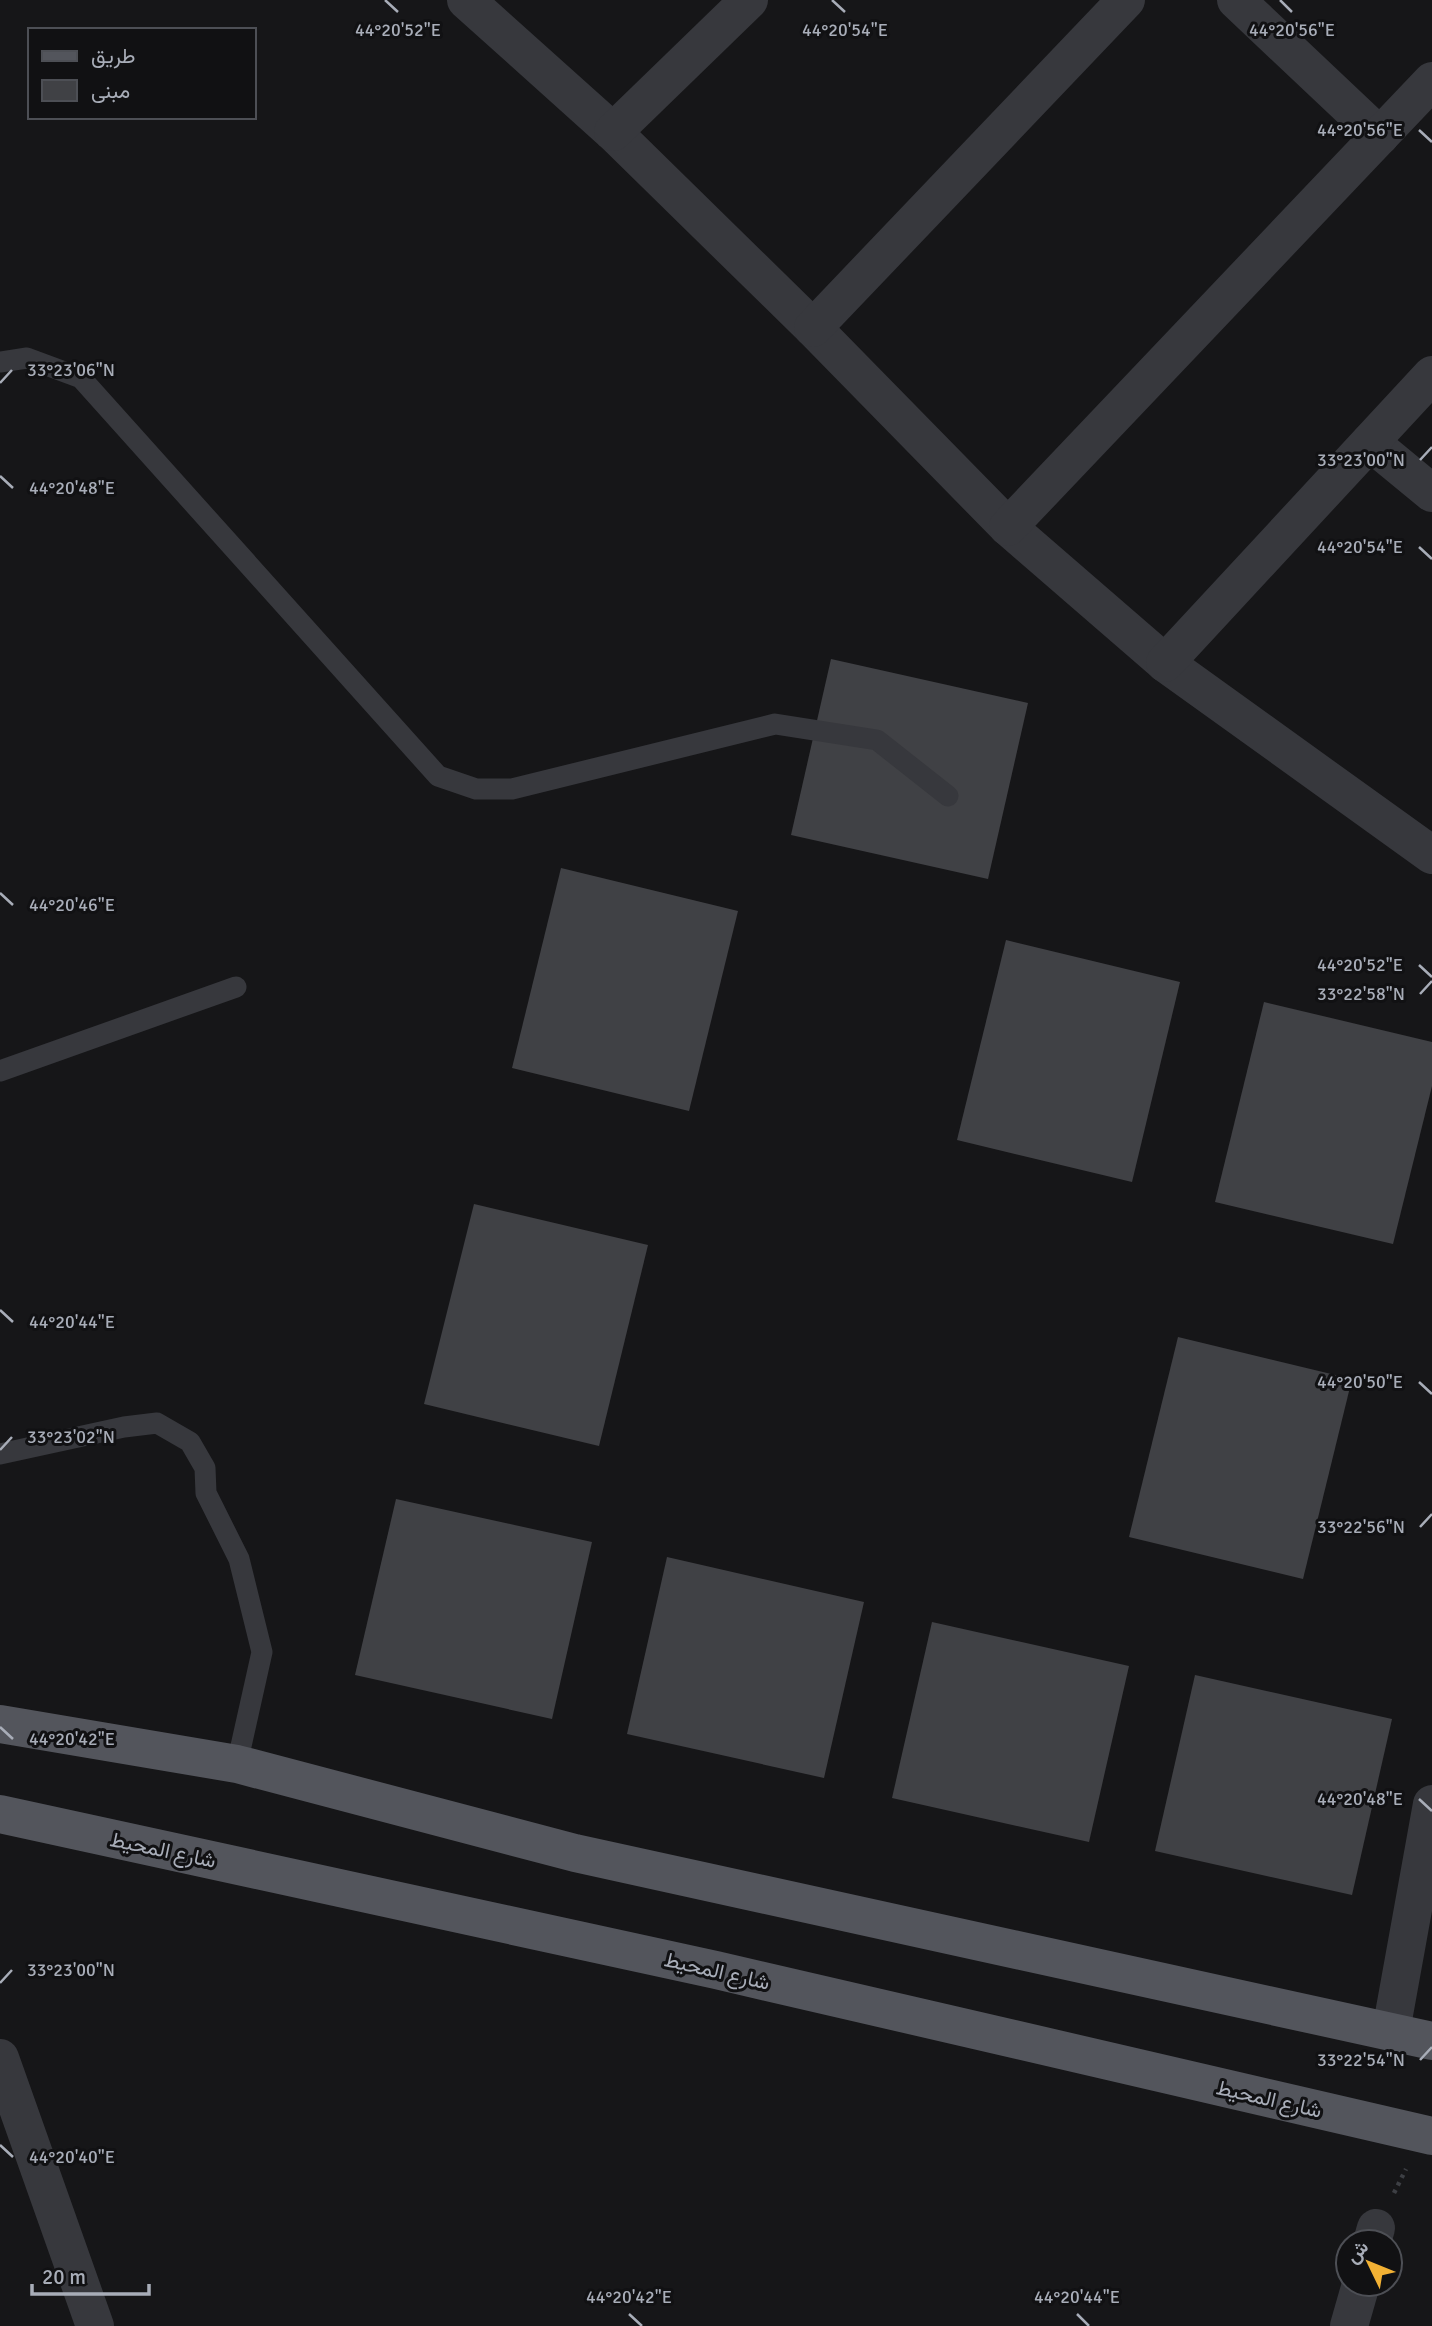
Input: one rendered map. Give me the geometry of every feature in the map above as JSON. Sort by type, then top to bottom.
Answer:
[{"type":"main road","points":[[0,1724],[237,1764],[575,1853],[1432,2041]]},
{"type":"main road","name":"شارع المحيط","points":[[0,1814],[716,1970],[1432,2136]]},
{"type":"street","points":[[466,0],[613,132],[813,328],[1008,527],[1165,663],[1432,855]]},
{"type":"street","points":[[613,132],[749,0]]},
{"type":"street","points":[[813,328],[1126,0]]},
{"type":"street","points":[[1236,0],[1380,136]]},
{"type":"street","points":[[1008,527],[1432,81]]},
{"type":"street","points":[[1165,663],[1432,375]]},
{"type":"street","points":[[1370,442],[1432,493]]},
{"type":"street","points":[[1391,2031],[1432,1804]]},
{"type":"street","points":[[0,2058],[95,2326]]},
{"type":"street","points":[[1349,2326],[1357,2298]]},
{"type":"lane","points":[[0,362],[27,358],[81,379],[438,776],[476,789],[512,789],[775,724],[877,740],[948,796]]},
{"type":"lane","points":[[0,1071],[236,987]]},
{"type":"lane","points":[[0,1454],[124,1427],[157,1423],[190,1442],[205,1468],[206,1493],[239,1559],[262,1652],[237,1764]]},
{"type":"building","points":[[831,659],[1028,703],[988,879],[791,835]]},
{"type":"building","points":[[561,868],[738,911],[689,1111],[512,1068]]},
{"type":"building","points":[[1006,940],[1180,982],[1132,1182],[957,1140]]},
{"type":"building","points":[[1264,1002],[1432,1042],[1432,1086],[1393,1244],[1215,1202]]},
{"type":"building","points":[[474,1204],[648,1245],[599,1446],[424,1404]]},
{"type":"building","points":[[1178,1337],[1352,1379],[1303,1579],[1129,1537]]},
{"type":"building","points":[[396,1499],[592,1542],[552,1719],[355,1675]]},
{"type":"building","points":[[667,1557],[864,1602],[824,1778],[627,1734]]},
{"type":"building","points":[[932,1622],[1129,1666],[1089,1842],[892,1798]]},
{"type":"building","points":[[1195,1675],[1392,1719],[1352,1895],[1155,1851]]}]
